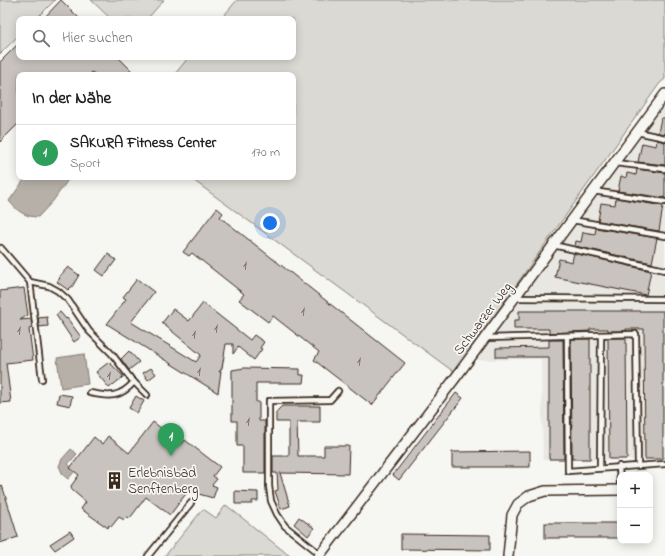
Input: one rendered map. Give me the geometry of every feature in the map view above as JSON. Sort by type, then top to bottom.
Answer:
[{"type":"street","name":"Schwarzer Weg","points":[[320,555],[485,338],[665,94]]},
{"type":"street","points":[[508,556],[512,515],[518,504],[529,496],[545,491],[617,490]]},
{"type":"lane","points":[[637,132],[665,138]]},
{"type":"lane","points":[[614,162],[665,169]]},
{"type":"lane","points":[[593,191],[665,202]]},
{"type":"lane","points":[[572,220],[665,236]]},
{"type":"lane","points":[[553,246],[665,270]]},
{"type":"lane","points":[[2,248],[30,282],[42,379]]},
{"type":"lane","points":[[30,282],[49,286],[58,291],[68,300],[89,331],[121,364],[134,382],[147,395]]},
{"type":"lane","points":[[514,298],[665,299]]},
{"type":"lane","points":[[485,338],[636,334],[638,465]]},
{"type":"lane","points":[[600,468],[601,335]]},
{"type":"lane","points":[[567,336],[568,471],[619,466],[665,464]]},
{"type":"lane","points":[[90,393],[108,396],[116,395],[129,389],[134,382]]},
{"type":"lane","points":[[320,555],[285,526],[271,501],[269,486],[269,401],[330,400],[338,391]]},
{"type":"lane","points":[[619,466],[619,472]]},
{"type":"lane","points":[[148,556],[191,503]]},
{"type":"shaded area","points":[[0,0],[55,0],[39,16],[16,16],[16,38],[0,54]]},
{"type":"shaded area","points":[[91,0],[164,0],[150,16],[108,16]]},
{"type":"shaded area","points":[[237,0],[665,0],[665,79],[660,83],[454,372],[193,180],[296,180],[296,72],[176,72],[186,60],[296,60],[296,16],[224,16]]},
{"type":"shaded area","points":[[665,101],[665,460],[543,460],[541,359],[474,360]]},
{"type":"shaded area","points":[[24,180],[68,180],[53,201],[38,217],[29,216],[22,213],[9,201]]},
{"type":"shaded area","points":[[84,354],[88,384],[61,388],[57,358]]},
{"type":"shaded area","points":[[71,449],[77,454],[68,464],[75,471],[68,479],[63,475],[59,466],[62,459]]},
{"type":"shaded area","points":[[226,505],[290,556],[165,556],[203,509],[216,518]]},
{"type":"building","points":[[61,0],[77,16],[46,16]]},
{"type":"building","points":[[16,46],[16,60],[121,60],[133,72],[16,72],[16,126],[0,142],[0,62]]},
{"type":"building","points":[[661,118],[665,118],[665,134],[658,133]]},
{"type":"building","points":[[657,140],[665,142],[665,165],[638,162],[642,143],[656,146]]},
{"type":"building","points":[[637,169],[665,173],[665,198],[618,191],[621,176],[626,178],[627,173],[636,175]]},
{"type":"building","points":[[616,198],[663,206],[659,231],[598,221],[601,203],[615,205]]},
{"type":"building","points":[[217,208],[223,213],[220,217],[405,363],[372,405],[314,360],[319,352],[273,316],[268,322],[239,300],[244,294],[192,253],[189,256],[183,252]]},
{"type":"building","points":[[596,228],[657,238],[652,263],[575,246],[576,241],[581,242],[583,232],[595,234]]},
{"type":"building","points":[[574,253],[651,271],[646,295],[555,277],[559,259],[572,262]]},
{"type":"building","points":[[108,254],[116,260],[104,276],[96,270]]},
{"type":"building","points":[[68,267],[79,275],[72,287],[68,290],[57,282],[60,278],[59,277]]},
{"type":"building","points":[[137,279],[154,292],[131,322],[196,362],[201,355],[162,323],[173,309],[189,321],[203,303],[250,340],[254,335],[264,342],[260,348],[262,349],[254,360],[238,347],[233,354],[233,344],[226,344],[222,368],[219,372],[221,371],[218,393],[107,324],[126,299],[123,297]]},
{"type":"building","points":[[24,288],[28,315],[20,320],[31,319],[32,328],[29,329],[33,360],[6,363],[11,402],[0,403],[0,291]]},
{"type":"building","points":[[519,311],[663,311],[663,459],[645,459],[644,329],[608,331],[608,329],[590,329],[590,331],[549,333],[549,329],[514,329],[514,320],[519,320]]},
{"type":"building","points":[[60,312],[66,319],[67,318],[81,337],[74,342],[56,315]]},
{"type":"building","points":[[47,317],[48,326],[39,327],[38,318]]},
{"type":"building","points":[[608,338],[626,338],[627,459],[609,459]]},
{"type":"building","points":[[571,339],[590,339],[590,459],[572,459]]},
{"type":"building","points":[[549,340],[563,340],[564,459],[549,459],[549,357],[496,357],[496,348],[549,347]]},
{"type":"building","points":[[129,351],[139,362],[129,370],[121,359]]},
{"type":"building","points":[[109,362],[123,377],[109,388],[96,372]]},
{"type":"building","points":[[151,368],[156,374],[148,380],[143,373]]},
{"type":"building","points":[[244,368],[300,369],[300,375],[304,375],[303,383],[256,383],[256,402],[259,402],[259,421],[265,421],[265,473],[243,473],[243,446],[237,446],[237,421],[232,421],[232,370]]},
{"type":"building","points":[[456,393],[463,398],[399,480],[393,475]]},
{"type":"building","points":[[59,394],[72,396],[70,406],[57,403]]},
{"type":"building","points":[[136,396],[144,401],[137,413],[129,408]]},
{"type":"building","points":[[282,406],[320,406],[320,422],[297,422],[298,456],[324,456],[324,446],[349,446],[348,474],[280,473],[290,506],[281,509],[275,491],[278,490],[277,473],[273,473],[273,456],[289,456],[289,422],[276,422],[276,412]]},
{"type":"building","points":[[153,422],[182,444],[185,440],[220,467],[213,476],[217,479],[212,485],[217,487],[213,498],[188,491],[170,515],[146,497],[130,518],[127,517],[124,520],[119,517],[111,527],[109,525],[108,528],[81,509],[86,502],[72,490],[71,486],[79,475],[70,468],[94,437],[102,444],[108,436],[129,453]]},
{"type":"building","points":[[530,451],[530,467],[452,467],[452,452]]},
{"type":"building","points":[[2,485],[18,537],[0,543],[0,486]]},
{"type":"building","points":[[235,491],[258,492],[258,501],[252,501],[252,504],[235,504]]},
{"type":"building","points":[[299,517],[314,528],[308,536],[294,524]]},
{"type":"building","points":[[545,523],[617,523],[617,538],[545,538]]},
{"type":"building","points":[[70,531],[74,537],[55,550],[50,544]]},
{"type":"building","points":[[401,534],[490,535],[490,550],[401,549]]},
{"type":"place","name":"SAKURA Fitness Center","points":[[171,456]]},
{"type":"place","name":"Erlebnisbad Senftenberg","points":[[115,480]]}]
